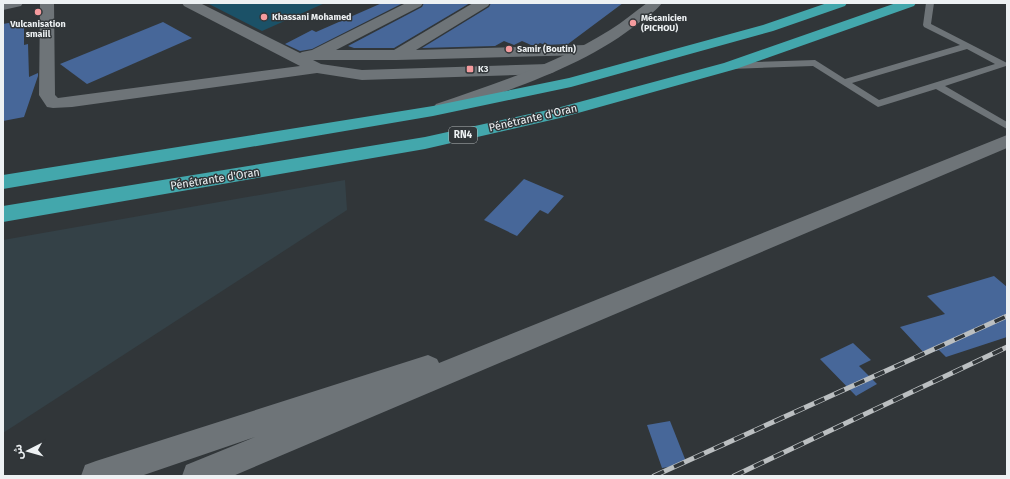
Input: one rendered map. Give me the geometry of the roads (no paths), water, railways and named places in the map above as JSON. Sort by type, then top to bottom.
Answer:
[{"type":"highway","points":[[3,182],[433,111],[571,82],[646,63],[768,28],[840,3]]},
{"type":"highway","name":"Pénétrante d'Oran","points":[[3,214],[425,143],[560,113],[730,66],[909,3]]},
{"type":"street","points":[[3,6],[16,3]]},
{"type":"street","points":[[47,3],[47,95],[53,103],[80,101],[314,62],[396,55],[586,50]]},
{"type":"street","points":[[189,3],[283,52],[362,75],[548,69]]},
{"type":"street","points":[[314,62],[416,3]]},
{"type":"street","points":[[396,55],[483,3]]},
{"type":"street","points":[[433,111],[548,69],[612,36],[655,3]]},
{"type":"street","points":[[478,71],[491,76],[493,82],[483,94]]},
{"type":"street","points":[[198,476],[1007,141]]},
{"type":"street","points":[[96,476],[600,310]]},
{"type":"lane","points":[[730,66],[815,63],[878,104],[1002,64],[927,25],[930,3]]},
{"type":"lane","points":[[844,82],[968,46]]},
{"type":"lane","points":[[937,85],[1007,126]]},
{"type":"railway","points":[[654,476],[1007,316]]},
{"type":"railway","points":[[734,476],[1007,347]]},
{"type":"place","name":"Vulcanisation smaiil","points":[[38,12]]},
{"type":"place","name":"Khassani Mohamed","points":[[264,17]]},
{"type":"place","name":"Mécanicien (PICHOU)","points":[[633,23]]},
{"type":"place","name":"Samir (Boutin)","points":[[509,49]]},
{"type":"place","name":"K3","points":[[470,69]]}]
